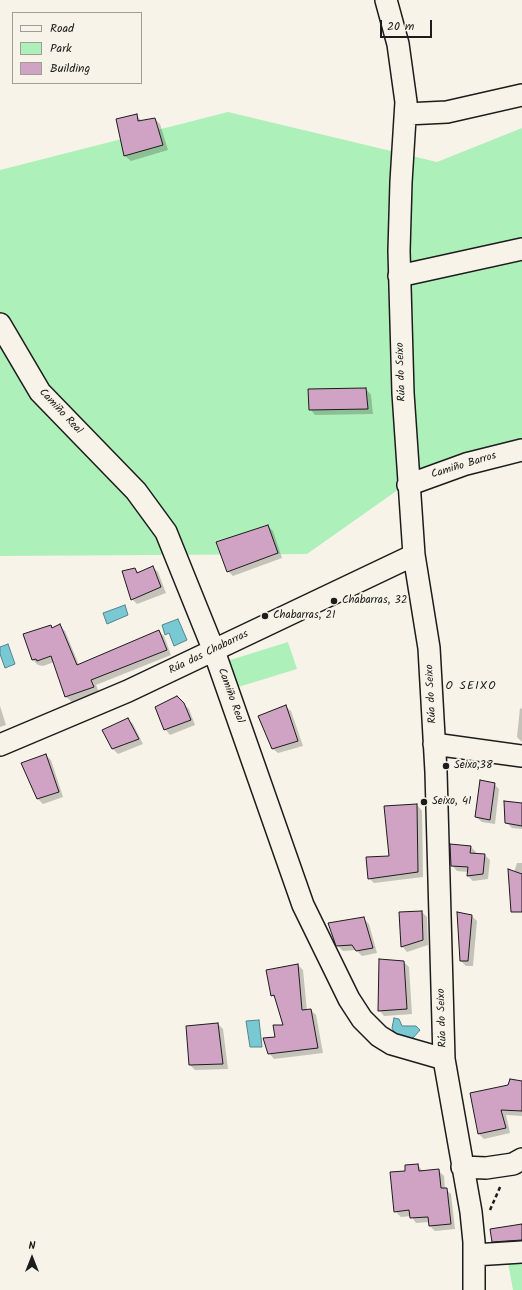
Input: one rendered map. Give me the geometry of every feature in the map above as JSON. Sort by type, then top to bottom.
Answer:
[{"type":"street","name":"Rúa do Seixo","points":[[386,0],[398,44],[403,73],[406,114],[401,182],[399,276],[403,409],[414,555],[429,648],[434,744],[444,1059],[471,1212],[474,1255],[474,1290]]},
{"type":"street","points":[[406,114],[447,112],[522,95]]},
{"type":"street","points":[[399,276],[522,249]]},
{"type":"street","name":"Camiño Real","points":[[0,324],[40,392],[136,491],[166,532],[214,651],[303,905],[349,999],[362,1019],[379,1036],[392,1044],[444,1059]]},
{"type":"street","name":"Camiño Barros","points":[[408,485],[453,468],[522,450]]},
{"type":"street","name":"Rúa das Chabarras","points":[[0,745],[128,691],[414,555]]},
{"type":"street","points":[[434,744],[522,756]]},
{"type":"street","points":[[462,1167],[486,1168],[518,1161]]},
{"type":"street","points":[[474,1255],[522,1252]]},
{"type":"path","points":[[488,1215],[518,1161]]},
{"type":"green space","points":[[228,112],[437,162],[522,128],[522,446],[419,475],[307,554],[0,556],[0,170]]},
{"type":"green space","points":[[288,642],[297,669],[235,688],[227,661]]},
{"type":"green space","points":[[522,1256],[522,1290],[513,1290],[507,1258]]},
{"type":"water","points":[[125,605],[128,615],[107,624],[103,613]]},
{"type":"water","points":[[178,619],[187,640],[174,646],[169,633],[165,635],[162,625]]},
{"type":"water","points":[[8,644],[15,664],[5,668],[0,654],[0,647]]},
{"type":"water","points":[[394,1018],[399,1019],[402,1026],[416,1026],[420,1030],[413,1038],[409,1039],[395,1033],[392,1028]]},
{"type":"water","points":[[259,1020],[262,1047],[250,1047],[246,1021]]},
{"type":"building","points":[[137,114],[138,121],[155,118],[163,145],[124,156],[116,119]]},
{"type":"building","points":[[366,388],[368,409],[309,410],[308,389]]},
{"type":"building","points":[[268,525],[278,553],[227,572],[216,542]]},
{"type":"building","points":[[153,566],[161,587],[131,600],[122,571],[135,568],[137,573]]},
{"type":"building","points":[[60,624],[77,665],[159,630],[167,650],[91,680],[94,687],[65,697],[51,656],[37,661],[36,659],[32,660],[23,634],[51,625],[52,628]]},
{"type":"building","points":[[177,696],[184,703],[191,720],[164,730],[155,707]]},
{"type":"building","points":[[286,705],[298,741],[272,749],[258,716]]},
{"type":"building","points":[[128,718],[139,739],[112,749],[102,730]]},
{"type":"building","points":[[46,754],[59,792],[37,799],[21,763]]},
{"type":"building","points":[[480,780],[495,783],[490,820],[475,817]]},
{"type":"building","points":[[504,801],[522,803],[522,826],[505,823]]},
{"type":"building","points":[[417,804],[418,872],[368,879],[366,857],[389,856],[384,806]]},
{"type":"building","points":[[450,844],[471,846],[470,853],[485,854],[483,874],[467,876],[468,867],[451,866]]},
{"type":"building","points":[[508,869],[522,874],[522,912],[511,912]]},
{"type":"building","points":[[422,911],[423,940],[401,947],[399,912]]},
{"type":"building","points":[[457,912],[472,915],[468,961],[460,961]]},
{"type":"building","points":[[364,917],[373,948],[356,951],[352,945],[336,946],[328,923]]},
{"type":"building","points":[[379,959],[404,961],[407,1009],[378,1011]]},
{"type":"building","points":[[298,964],[302,1010],[311,1009],[318,1048],[268,1054],[263,1038],[275,1037],[273,1025],[283,1025],[274,995],[271,996],[266,970]]},
{"type":"building","points":[[218,1023],[223,1064],[189,1065],[186,1026]]},
{"type":"building","points":[[510,1079],[522,1081],[522,1111],[501,1110],[506,1128],[478,1134],[470,1093],[508,1085]]},
{"type":"building","points":[[418,1164],[419,1171],[439,1169],[441,1188],[447,1188],[451,1224],[429,1226],[428,1217],[410,1218],[409,1210],[394,1212],[390,1172],[405,1171],[405,1165]]},
{"type":"building","points":[[522,1224],[522,1240],[492,1242],[490,1229]]},
{"type":"place","name":"Chabarras, 32","points":[[334,601]]},
{"type":"place","name":"Chabarras, 21","points":[[265,616]]},
{"type":"place","name":"Seixo,38","points":[[446,766]]},
{"type":"place","name":"Seixo, 41","points":[[424,802]]},
{"type":"district","name":"O SEIXO","points":[[471,687]]}]
